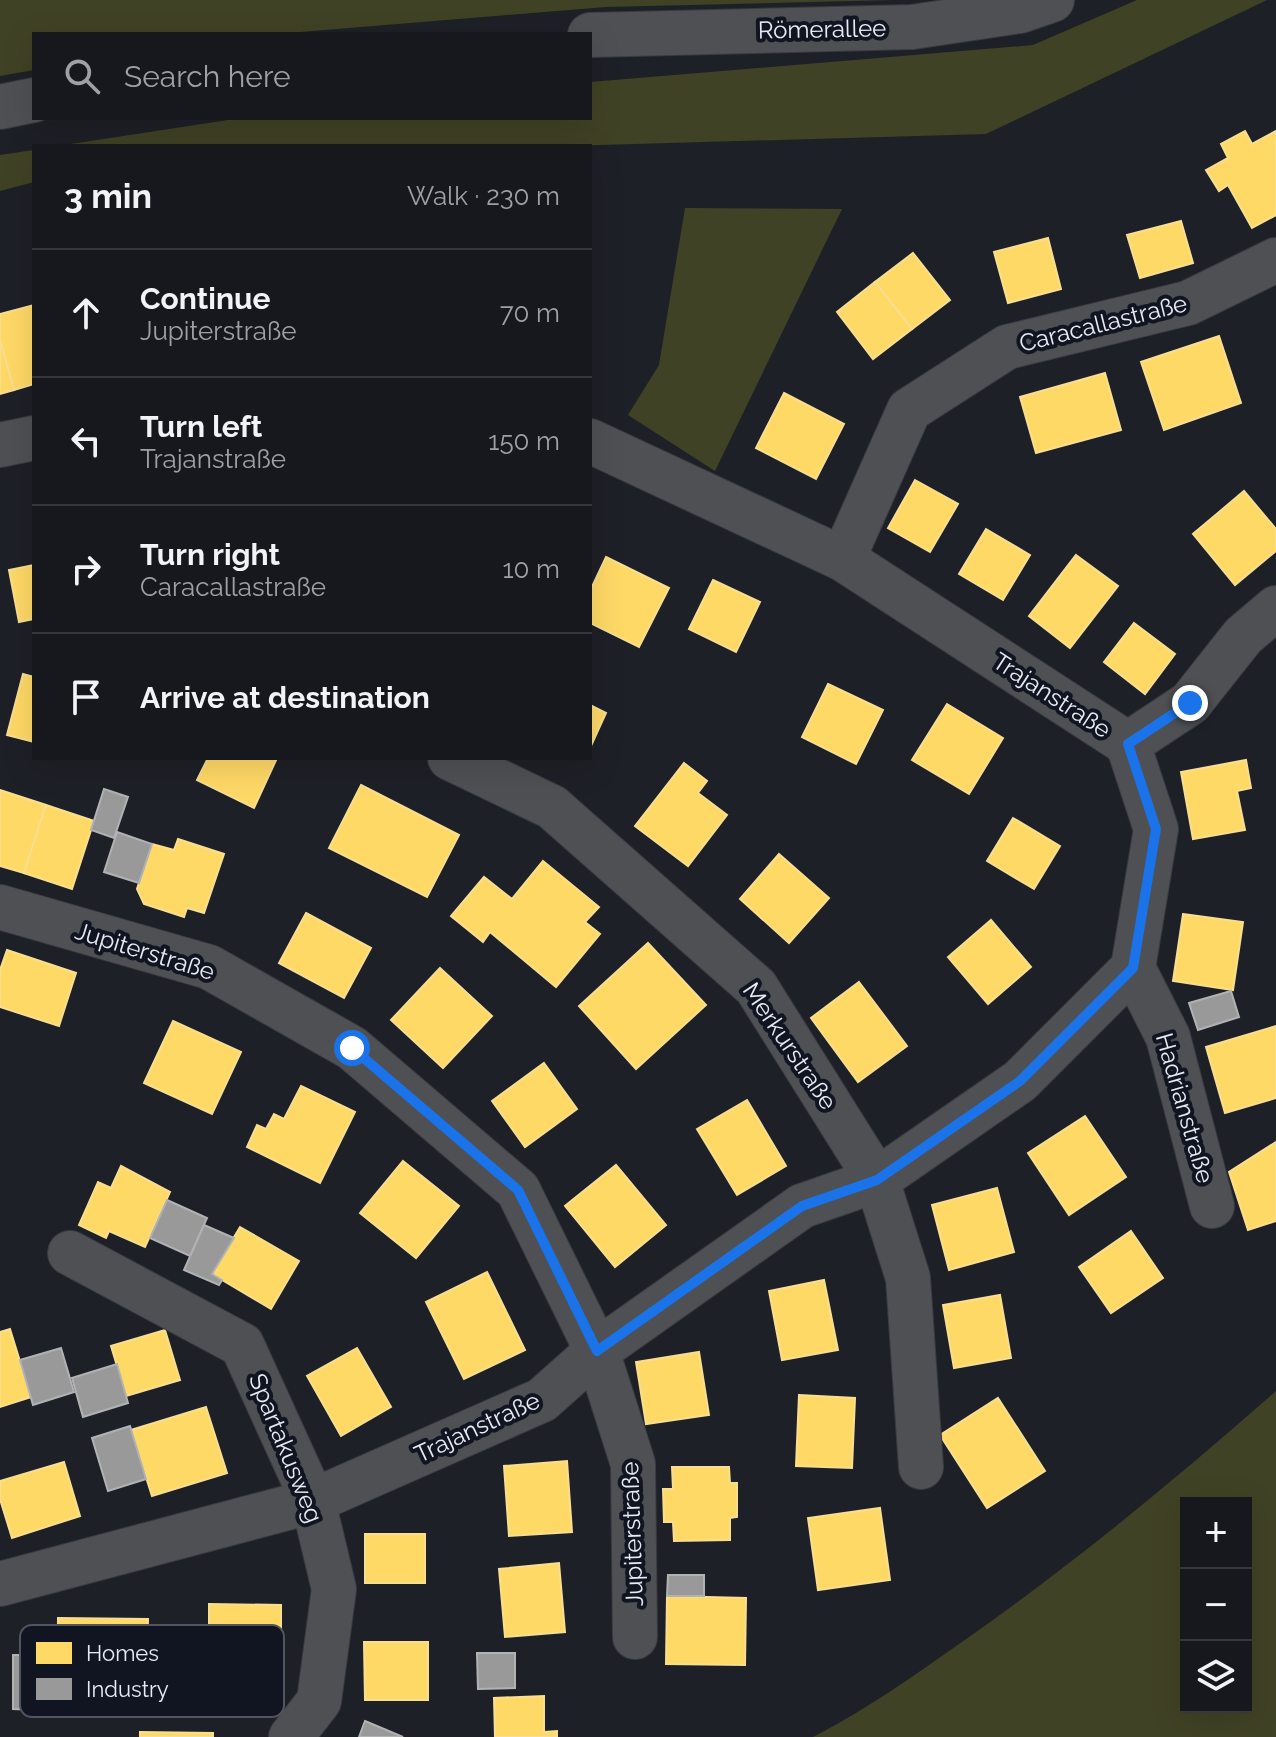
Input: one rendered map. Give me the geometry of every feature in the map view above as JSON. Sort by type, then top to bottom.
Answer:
[{"type":"street","name":"Römerallee","points":[[592,35],[912,27],[1020,11],[1052,0]]},
{"type":"street","points":[[0,107],[32,100]]},
{"type":"street","name":"Caracallastraße","points":[[843,559],[909,410],[1007,347],[1188,303],[1276,260]]},
{"type":"street","points":[[0,445],[32,438]]},
{"type":"street","name":"Trajanstraße","points":[[0,1584],[313,1501],[542,1400],[597,1351],[802,1206],[877,1180],[1020,1081],[1133,968],[1156,829],[1128,744],[843,559],[592,442]]},
{"type":"street","points":[[1128,744],[1190,703],[1243,636],[1276,608]]},
{"type":"street","name":"Merkurstraße","points":[[454,760],[552,807],[756,987],[877,1180],[908,1278],[921,1467]]},
{"type":"street","name":"Jupiterstraße","points":[[0,907],[209,967],[352,1048],[518,1190],[597,1351],[633,1464],[635,1637]]},
{"type":"street","name":"Hadrianstraße","points":[[1133,968],[1168,1037],[1212,1206]]},
{"type":"street","name":"Spartakusweg","points":[[70,1253],[242,1345],[313,1501],[334,1589],[319,1701],[291,1737]]},
{"type":"green space","points":[[0,0],[893,0],[606,7],[300,32],[32,32],[32,70],[0,76]]},
{"type":"green space","points":[[1137,0],[1267,0],[986,134],[592,145],[71,144],[228,120],[592,120],[592,82],[1033,45]]},
{"type":"green space","points":[[32,150],[32,183],[0,191],[0,155]]},
{"type":"green space","points":[[685,208],[842,209],[715,471],[628,415],[659,365]]},
{"type":"green space","points":[[1276,1391],[1276,1737],[813,1737],[889,1692],[1003,1613],[1161,1489]]},
{"type":"building: Homes","points":[[1245,131],[1252,144],[1276,131],[1276,215],[1252,228],[1228,185],[1219,191],[1206,170],[1228,158],[1221,144]]},
{"type":"building: Homes","points":[[1181,221],[1193,263],[1140,278],[1127,235]]},
{"type":"building: Homes","points":[[1048,238],[1061,289],[1008,303],[994,252]]},
{"type":"building: Homes","points":[[913,253],[950,300],[912,329],[875,282]]},
{"type":"building: Homes","points":[[875,282],[912,329],[873,359],[837,312]]},
{"type":"building: Homes","points":[[32,306],[32,385],[14,390],[0,340],[0,314]]},
{"type":"building: Homes","points":[[1219,336],[1241,403],[1164,430],[1141,362]]},
{"type":"building: Homes","points":[[0,340],[14,390],[0,394]]},
{"type":"building: Homes","points":[[1105,373],[1121,430],[1036,453],[1020,397]]},
{"type":"building: Homes","points":[[784,393],[844,424],[816,479],[756,448]]},
{"type":"building: Homes","points":[[915,480],[958,504],[930,552],[888,528]]},
{"type":"building: Homes","points":[[1244,491],[1276,529],[1276,551],[1235,585],[1193,534]]},
{"type":"building: Homes","points":[[986,529],[1030,555],[1003,600],[959,574]]},
{"type":"building: Homes","points":[[1076,555],[1118,586],[1070,648],[1029,616]]},
{"type":"building: Homes","points":[[606,557],[669,588],[639,647],[592,624],[592,587]]},
{"type":"building: Homes","points":[[32,565],[32,619],[19,622],[9,570]]},
{"type":"building: Homes","points":[[713,580],[760,602],[736,652],[689,629]]},
{"type":"building: Homes","points":[[1134,623],[1175,654],[1145,694],[1104,662]]},
{"type":"building: Homes","points":[[23,674],[32,676],[32,741],[7,735]]},
{"type":"building: Homes","points":[[828,684],[883,710],[856,764],[802,737]]},
{"type":"building: Homes","points":[[947,704],[1003,738],[969,794],[912,760]]},
{"type":"building: Homes","points":[[592,706],[606,713],[592,744]]},
{"type":"building: Homes","points":[[207,760],[276,760],[254,808],[197,780]]},
{"type":"building: Homes","points":[[1246,760],[1251,788],[1237,791],[1245,830],[1193,839],[1181,772]]},
{"type":"building: Homes","points":[[684,763],[707,781],[698,793],[727,815],[688,866],[635,826]]},
{"type":"building: Homes","points":[[361,785],[459,835],[427,897],[329,848]]},
{"type":"building: Homes","points":[[0,790],[46,805],[24,873],[0,866]]},
{"type":"building: Homes","points":[[46,805],[94,821],[72,889],[24,873]]},
{"type":"building: Homes","points":[[1013,818],[1060,846],[1034,889],[987,861]]},
{"type":"building: Homes","points":[[178,839],[224,854],[204,913],[187,908],[184,917],[144,904],[137,889],[152,844],[174,850]]},
{"type":"building: Homes","points":[[779,854],[829,898],[789,943],[740,899]]},
{"type":"building: Homes","points":[[543,861],[599,907],[585,922],[600,934],[556,987],[490,932],[483,942],[451,916],[484,877],[512,899]]},
{"type":"building: Homes","points":[[306,913],[371,948],[344,998],[279,963]]},
{"type":"building: Homes","points":[[1183,914],[1243,922],[1233,990],[1173,981]]},
{"type":"building: Homes","points":[[991,920],[1031,967],[988,1004],[948,957]]},
{"type":"building: Homes","points":[[648,943],[706,1005],[636,1069],[579,1006]]},
{"type":"building: Homes","points":[[7,950],[76,973],[59,1026],[0,1007],[0,970]]},
{"type":"building: Homes","points":[[440,968],[492,1016],[443,1068],[391,1020]]},
{"type":"building: Homes","points":[[859,982],[907,1046],[858,1082],[811,1018]]},
{"type":"building: Homes","points":[[173,1021],[241,1052],[212,1114],[144,1083]]},
{"type":"building: Homes","points":[[1276,1026],[1276,1098],[1225,1113],[1206,1047]]},
{"type":"building: Homes","points":[[544,1063],[577,1109],[525,1147],[492,1101]]},
{"type":"building: Homes","points":[[301,1086],[355,1112],[320,1183],[247,1147],[257,1125],[266,1129],[274,1114],[284,1119]]},
{"type":"building: Homes","points":[[747,1100],[786,1166],[737,1195],[697,1129]]},
{"type":"building: Homes","points":[[1085,1116],[1126,1177],[1069,1215],[1028,1153]]},
{"type":"building: Homes","points":[[1276,1142],[1276,1221],[1248,1230],[1229,1172]]},
{"type":"building: Homes","points":[[403,1161],[459,1206],[416,1258],[360,1213]]},
{"type":"building: Homes","points":[[616,1165],[666,1225],[615,1267],[565,1206]]},
{"type":"building: Homes","points":[[121,1166],[170,1192],[145,1247],[109,1231],[106,1238],[79,1225],[98,1182],[111,1188]]},
{"type":"building: Homes","points":[[997,1188],[1014,1252],[949,1270],[932,1205]]},
{"type":"building: Homes","points":[[240,1227],[299,1261],[271,1309],[212,1274]]},
{"type":"building: Homes","points":[[1131,1231],[1163,1278],[1111,1313],[1079,1267]]},
{"type":"building: Homes","points":[[487,1272],[525,1350],[464,1379],[426,1302]]},
{"type":"building: Homes","points":[[824,1280],[838,1350],[782,1360],[769,1291]]},
{"type":"building: Homes","points":[[1000,1295],[1011,1358],[954,1368],[943,1305]]},
{"type":"building: Homes","points":[[10,1329],[31,1397],[0,1407],[0,1332]]},
{"type":"building: Homes","points":[[165,1330],[180,1380],[126,1396],[111,1346]]},
{"type":"building: Homes","points":[[357,1348],[391,1407],[341,1436],[307,1376]]},
{"type":"building: Homes","points":[[699,1352],[709,1415],[646,1424],[636,1362]]},
{"type":"building: Homes","points":[[799,1395],[855,1398],[852,1468],[796,1466]]},
{"type":"building: Homes","points":[[998,1398],[1045,1471],[987,1508],[940,1435]]},
{"type":"building: Homes","points":[[206,1407],[227,1473],[152,1496],[131,1430]]},
{"type":"building: Homes","points":[[567,1461],[572,1532],[509,1536],[504,1466]]},
{"type":"building: Homes","points":[[64,1462],[80,1516],[12,1538],[0,1499],[0,1481]]},
{"type":"building: Homes","points":[[672,1467],[729,1467],[730,1483],[737,1483],[737,1517],[730,1518],[730,1540],[674,1541],[673,1522],[664,1522],[663,1489],[673,1489]]},
{"type":"building: Homes","points":[[880,1508],[890,1580],[818,1590],[808,1518]]},
{"type":"building: Homes","points":[[365,1534],[425,1534],[425,1583],[365,1583]]},
{"type":"building: Homes","points":[[559,1563],[565,1632],[505,1637],[499,1569]]},
{"type":"building: Homes","points":[[667,1596],[746,1598],[745,1665],[666,1664]]},
{"type":"building: Homes","points":[[209,1604],[281,1605],[281,1625],[209,1625]]},
{"type":"building: Homes","points":[[58,1618],[148,1619],[148,1625],[58,1625]]},
{"type":"building: Homes","points":[[364,1642],[428,1642],[428,1700],[365,1700]]},
{"type":"building: Homes","points":[[544,1696],[544,1732],[557,1731],[557,1737],[495,1737],[494,1698]]},
{"type":"building: Homes","points":[[140,1732],[213,1733],[213,1737],[140,1737]]},
{"type":"building: Industry","points":[[104,789],[128,797],[114,838],[91,830]]},
{"type":"building: Industry","points":[[117,832],[152,844],[139,883],[104,872]]},
{"type":"building: Industry","points":[[1231,991],[1239,1017],[1198,1030],[1189,1003]]},
{"type":"building: Industry","points":[[167,1200],[207,1218],[190,1256],[150,1238]]},
{"type":"building: Industry","points":[[204,1225],[234,1238],[212,1274],[222,1280],[219,1285],[184,1270]]},
{"type":"building: Industry","points":[[61,1348],[74,1392],[33,1405],[20,1360]]},
{"type":"building: Industry","points":[[117,1364],[128,1403],[83,1417],[72,1378]]},
{"type":"building: Industry","points":[[130,1426],[146,1479],[108,1491],[92,1438]]},
{"type":"building: Industry","points":[[668,1575],[704,1575],[704,1596],[667,1596]]},
{"type":"building: Industry","points":[[477,1653],[515,1653],[515,1688],[478,1689]]},
{"type":"building: Industry","points":[[13,1655],[20,1655],[20,1709],[13,1709]]},
{"type":"building: Industry","points":[[365,1721],[403,1737],[359,1737]]},
{"type":"route","points":[[352,1048],[518,1190],[597,1351],[802,1206],[877,1180],[1020,1081],[1133,968],[1156,829],[1128,744],[1190,703]]}]
